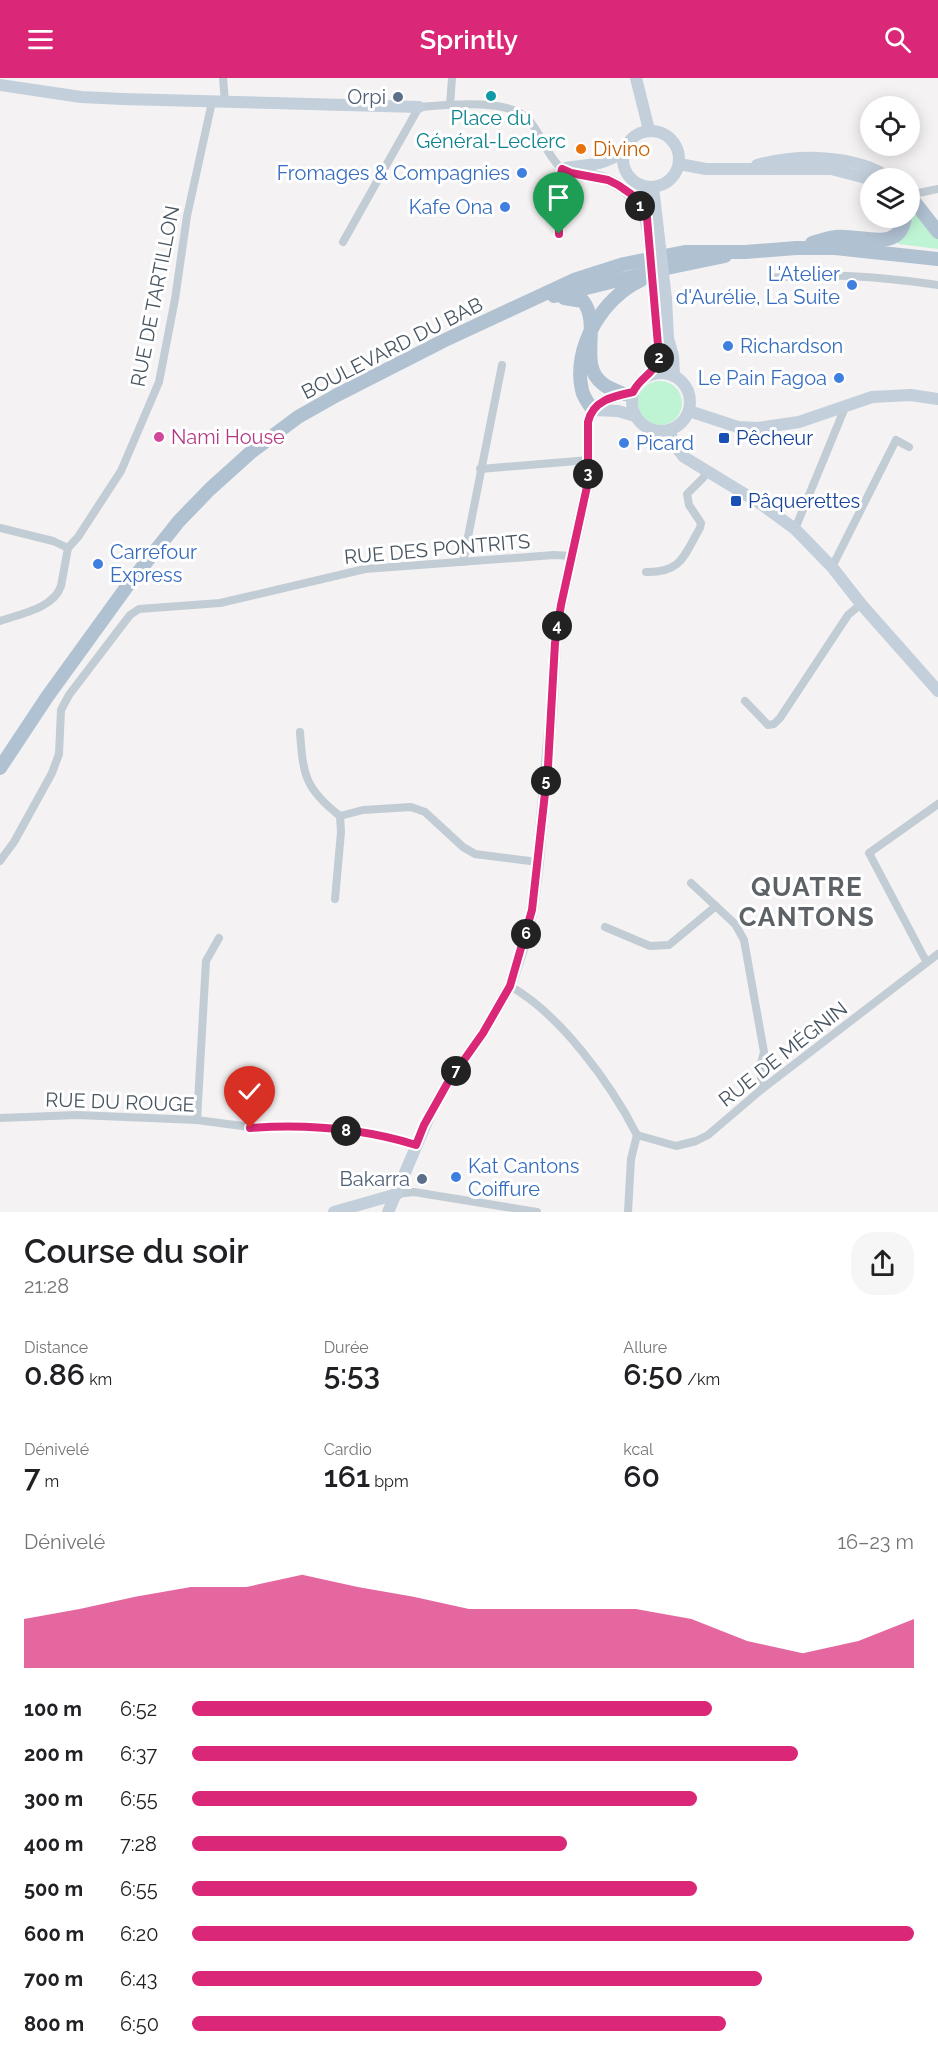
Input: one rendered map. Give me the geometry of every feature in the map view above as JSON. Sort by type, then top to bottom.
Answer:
[{"type":"main road","points":[[636,78],[649,130]]},
{"type":"main road","points":[[0,85],[81,97],[420,107]]},
{"type":"main road","points":[[578,174],[609,171],[628,176],[642,186],[653,187],[670,180],[679,164],[677,147],[672,140],[657,131],[642,131],[629,139],[623,152],[622,161],[628,176]]},
{"type":"main road","points":[[562,169],[608,162],[623,152]]},
{"type":"main road","points":[[745,169],[777,160],[834,160],[869,168]]},
{"type":"main road","points":[[679,164],[706,169],[831,169],[860,176]]},
{"type":"main road","points":[[562,169],[608,180],[631,194],[653,231]]},
{"type":"main road","points":[[653,187],[653,231],[660,300],[673,356],[674,376]]},
{"type":"main road","points":[[920,209],[938,232]]},
{"type":"main road","points":[[796,248],[836,237],[887,240],[903,228]]},
{"type":"main road","name":"BOULEVARD DU BAB","points":[[0,768],[47,697],[128,585],[180,520],[250,453],[298,417],[358,383],[574,280],[624,264],[685,252],[745,252],[796,248],[835,248],[937,259]]},
{"type":"main road","name":"BOULEVARD DU BAB","points":[[532,301],[667,268],[745,252]]},
{"type":"main road","points":[[593,410],[582,392],[580,369],[584,349],[592,330],[613,299],[629,285],[667,268]]},
{"type":"main road","points":[[532,301],[568,298],[583,301],[589,308],[592,330],[590,349],[596,378],[605,386],[629,393]]},
{"type":"main road","points":[[659,357],[660,300]]},
{"type":"main road","points":[[388,1212],[427,1119],[447,1084],[483,1033],[510,986],[532,910],[552,718],[555,643],[561,605],[585,499],[589,460],[589,415],[605,399],[629,393],[650,375],[668,338]]},
{"type":"main road","points":[[629,393],[635,416],[646,428],[662,432],[670,430],[685,419],[689,411],[689,395],[686,387],[674,376],[650,375]]},
{"type":"main road","points":[[689,411],[738,427],[758,428],[799,422],[872,397],[911,395],[938,399]]},
{"type":"main road","points":[[593,410],[618,411],[635,416]]},
{"type":"main road","points":[[670,430],[673,443],[684,457],[761,504],[795,529],[831,567],[938,692]]},
{"type":"main road","points":[[334,1212],[397,1194]]},
{"type":"street","points":[[0,85],[4,78]]},
{"type":"street","name":"RUE DE TARTILLON","points":[[68,548],[78,537],[121,471],[159,382],[175,299],[187,216],[223,78]]},
{"type":"street","points":[[450,105],[452,78]]},
{"type":"street","points":[[343,242],[420,107],[450,105],[500,108],[518,112],[527,118],[549,155],[562,169],[558,193],[559,234]]},
{"type":"street","points":[[920,193],[938,189]]},
{"type":"street","points":[[771,278],[847,276],[938,285]]},
{"type":"street","points":[[463,562],[502,365]]},
{"type":"street","points":[[795,529],[846,405]]},
{"type":"street","points":[[831,567],[896,440],[909,447]]},
{"type":"street","points":[[480,469],[589,460]]},
{"type":"street","points":[[646,572],[662,572],[676,566],[700,528],[701,524],[689,505],[687,494],[707,472]]},
{"type":"street","points":[[0,528],[53,541],[68,548],[59,592],[52,601],[0,621]]},
{"type":"street","name":"RUE DES PONTRITS","points":[[0,861],[14,842],[52,773],[59,754],[61,710],[69,695],[130,615],[139,609],[220,603],[365,569],[554,555],[572,556]]},
{"type":"street","points":[[745,701],[768,725],[774,724],[848,615],[861,604]]},
{"type":"street","points":[[300,732],[303,768],[312,790],[324,804],[340,816],[341,832],[335,899]]},
{"type":"street","points":[[926,961],[868,853],[938,804]]},
{"type":"street","points":[[340,816],[363,810],[411,807],[424,812],[463,847],[475,854],[538,862]]},
{"type":"street","points":[[691,883],[735,924],[744,940],[764,1052],[760,1067],[762,1089]]},
{"type":"street","points":[[605,927],[650,946],[669,945],[716,906]]},
{"type":"street","points":[[197,1120],[206,961],[219,938]]},
{"type":"street","name":"RUE DE MÉGNIN","points":[[637,1135],[676,1146],[708,1135],[762,1089],[938,954]]},
{"type":"street","points":[[510,986],[544,1010],[561,1027],[620,1105],[637,1135],[631,1159],[628,1212]]},
{"type":"street","name":"RUE DU ROUGE","points":[[0,1118],[78,1114],[197,1120],[250,1128],[292,1126],[333,1129],[416,1145]]},
{"type":"street","points":[[397,1194],[414,1192],[537,1212]]},
{"type":"green space","points":[[920,215],[938,236],[938,249],[899,244],[896,242],[904,228],[920,228]]},
{"type":"green space","points":[[660,381],[669,382],[676,387],[681,394],[681,412],[676,419],[669,424],[660,425],[651,424],[644,419],[639,412],[638,403],[639,394],[644,387],[651,382]]},
{"type":"place","name":"Place du Général-Leclerc","points":[[491,96]]},
{"type":"place","name":"Orpi","points":[[398,97]]},
{"type":"place","name":"Divino","points":[[581,149]]},
{"type":"place","name":"Fromages & Compagnies","points":[[522,173]]},
{"type":"place","name":"Kafe Ona","points":[[505,207]]},
{"type":"place","name":"L'Atelier d'Aurélie, La Suite","points":[[852,285]]},
{"type":"place","name":"Richardson","points":[[728,346]]},
{"type":"place","name":"Le Pain Fagoa","points":[[839,378]]},
{"type":"place","name":"Nami House","points":[[159,437]]},
{"type":"place","name":"Pêcheur","points":[[724,438]]},
{"type":"place","name":"Picard","points":[[624,443]]},
{"type":"place","name":"Pâquerettes","points":[[736,501]]},
{"type":"place","name":"Carrefour Express","points":[[98,564]]},
{"type":"place","name":"Kat Cantons Coiffure","points":[[456,1177]]},
{"type":"place","name":"Bakarra","points":[[422,1179]]},
{"type":"district","name":"QUATRE CANTONS","points":[[807,902]]},
{"type":"route","points":[[250,1128],[292,1126],[333,1129],[416,1145],[424,1125],[447,1084],[483,1033],[515,974],[532,910],[548,766],[555,643],[588,482],[589,415],[605,399],[633,392],[636,386],[656,367],[659,357],[659,334],[647,218],[631,194],[608,180],[562,169],[558,193],[559,234]]}]
